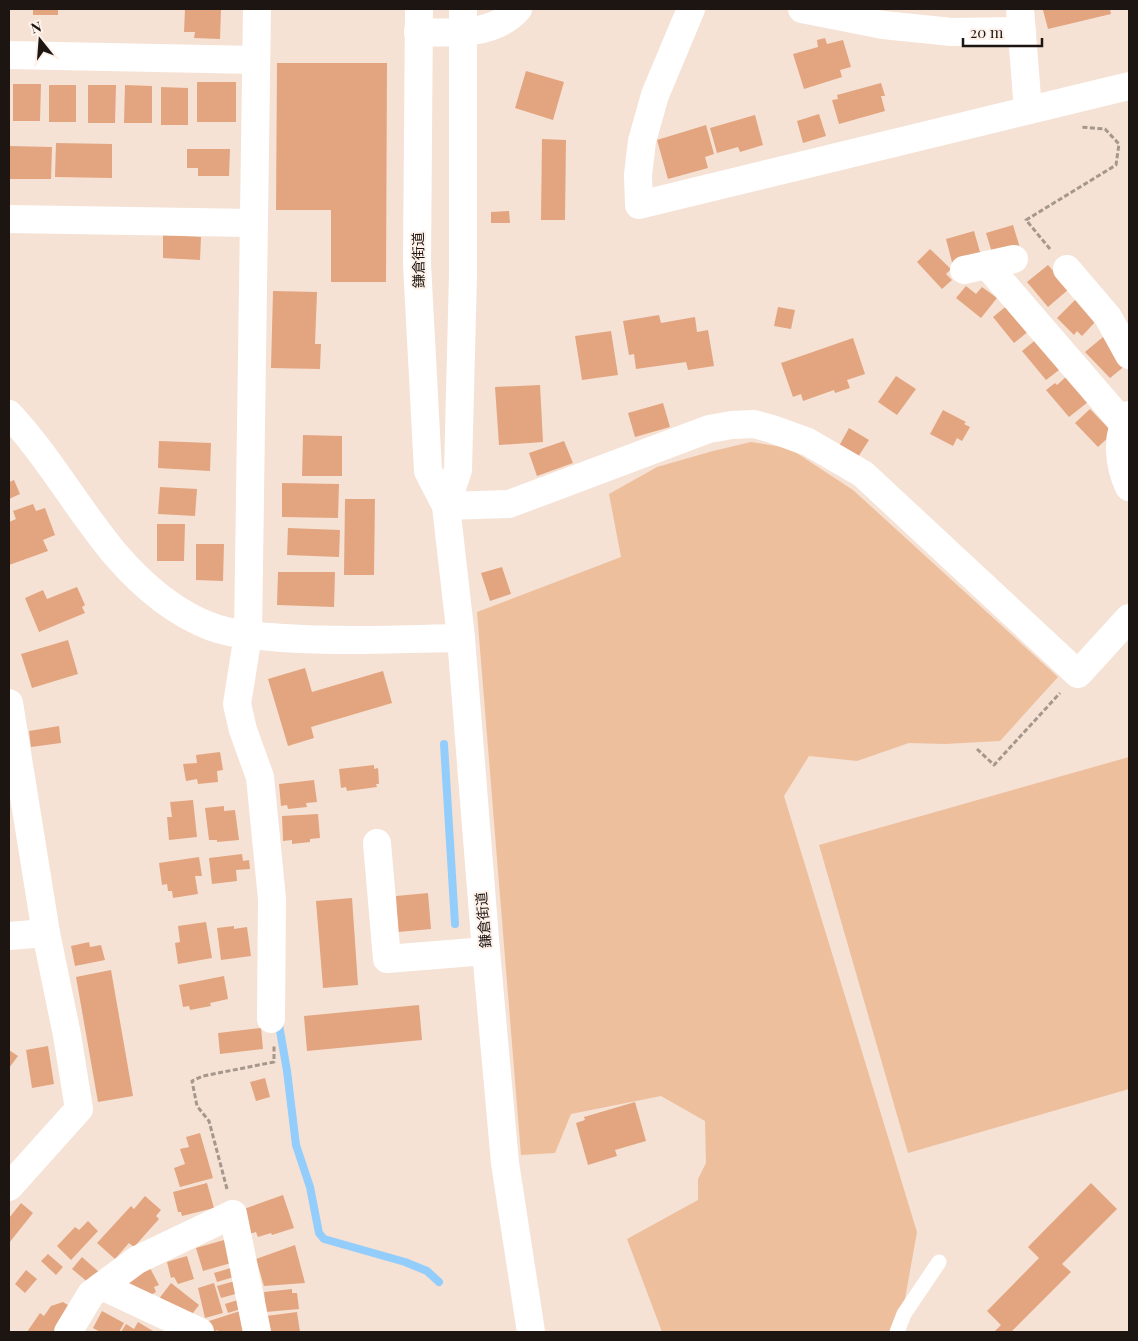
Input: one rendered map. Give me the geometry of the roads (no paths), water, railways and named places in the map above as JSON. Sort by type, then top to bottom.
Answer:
[{"type":"street","points":[[257,9],[248,635],[237,704],[243,730],[260,777],[272,899],[270,1019]]},
{"type":"street","points":[[419,20],[498,24],[512,16],[518,9]]},
{"type":"street","points":[[691,9],[656,95],[642,141],[638,175],[639,205],[1129,86]]},
{"type":"street","points":[[802,9],[883,25],[952,32],[1021,20],[1028,110]]},
{"type":"street","name":"鎌倉街道","points":[[419,20],[418,264],[428,471],[446,506],[460,638],[505,1163],[531,1332]]},
{"type":"street","name":"鎌倉街道","points":[[446,506],[458,470],[463,274],[463,21]]},
{"type":"street","points":[[9,55],[256,60]]},
{"type":"street","points":[[9,219],[254,223]]},
{"type":"street","points":[[1014,259],[975,267],[1126,419],[1120,439],[1123,474],[1129,487]]},
{"type":"street","points":[[1061,262],[1108,317],[1129,351]]},
{"type":"street","points":[[9,414],[30,437],[116,555],[143,584],[177,610],[212,627],[248,635],[313,640],[460,638]]},
{"type":"street","points":[[446,506],[509,504],[709,429],[754,424],[808,442],[863,474],[1078,674],[1129,618]]},
{"type":"street","points":[[9,703],[46,933],[67,1035],[79,1110],[9,1187]]},
{"type":"street","points":[[377,843],[387,959],[486,951]]},
{"type":"street","points":[[9,936],[46,933]]},
{"type":"street","points":[[68,1332],[91,1294],[137,1260],[233,1214],[257,1332]]},
{"type":"street","points":[[102,1286],[200,1332]]},
{"type":"lane","points":[[897,1332],[904,1314],[939,1262]]},
{"type":"waterway","points":[[444,744],[455,924]]},
{"type":"waterway","points":[[278,1019],[287,1071],[296,1145],[310,1187],[319,1233],[324,1239],[405,1262],[427,1271],[439,1282]]}]
